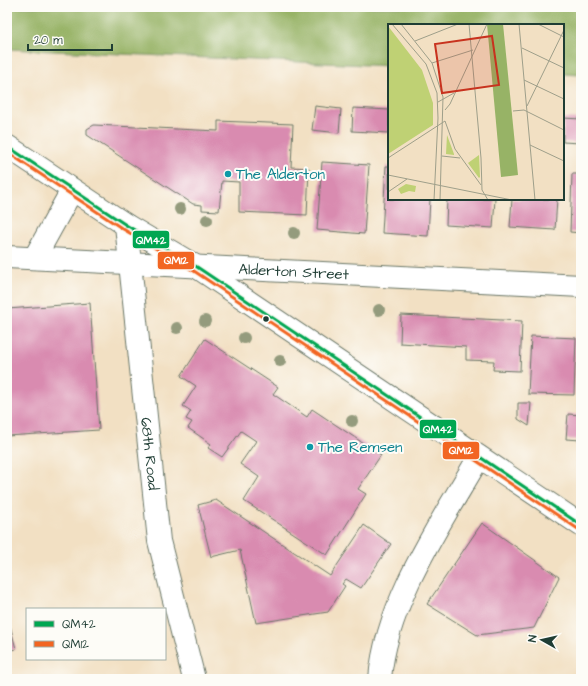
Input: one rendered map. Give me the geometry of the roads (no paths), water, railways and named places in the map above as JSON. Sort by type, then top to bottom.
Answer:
[{"type":"street","points":[[7,146],[126,225],[197,267],[581,525]]},
{"type":"street","points":[[35,257],[72,190]]},
{"type":"street","name":"68th Road","points":[[126,225],[159,542],[194,679]]},
{"type":"street","name":"Alderton Street","points":[[7,257],[35,257],[197,267],[581,286]]},
{"type":"street","points":[[380,679],[382,655],[407,583],[479,457]]},
{"type":"place","name":"The Alderton","points":[[228,174]]},
{"type":"place","name":"The Remsen","points":[[310,447]]}]
